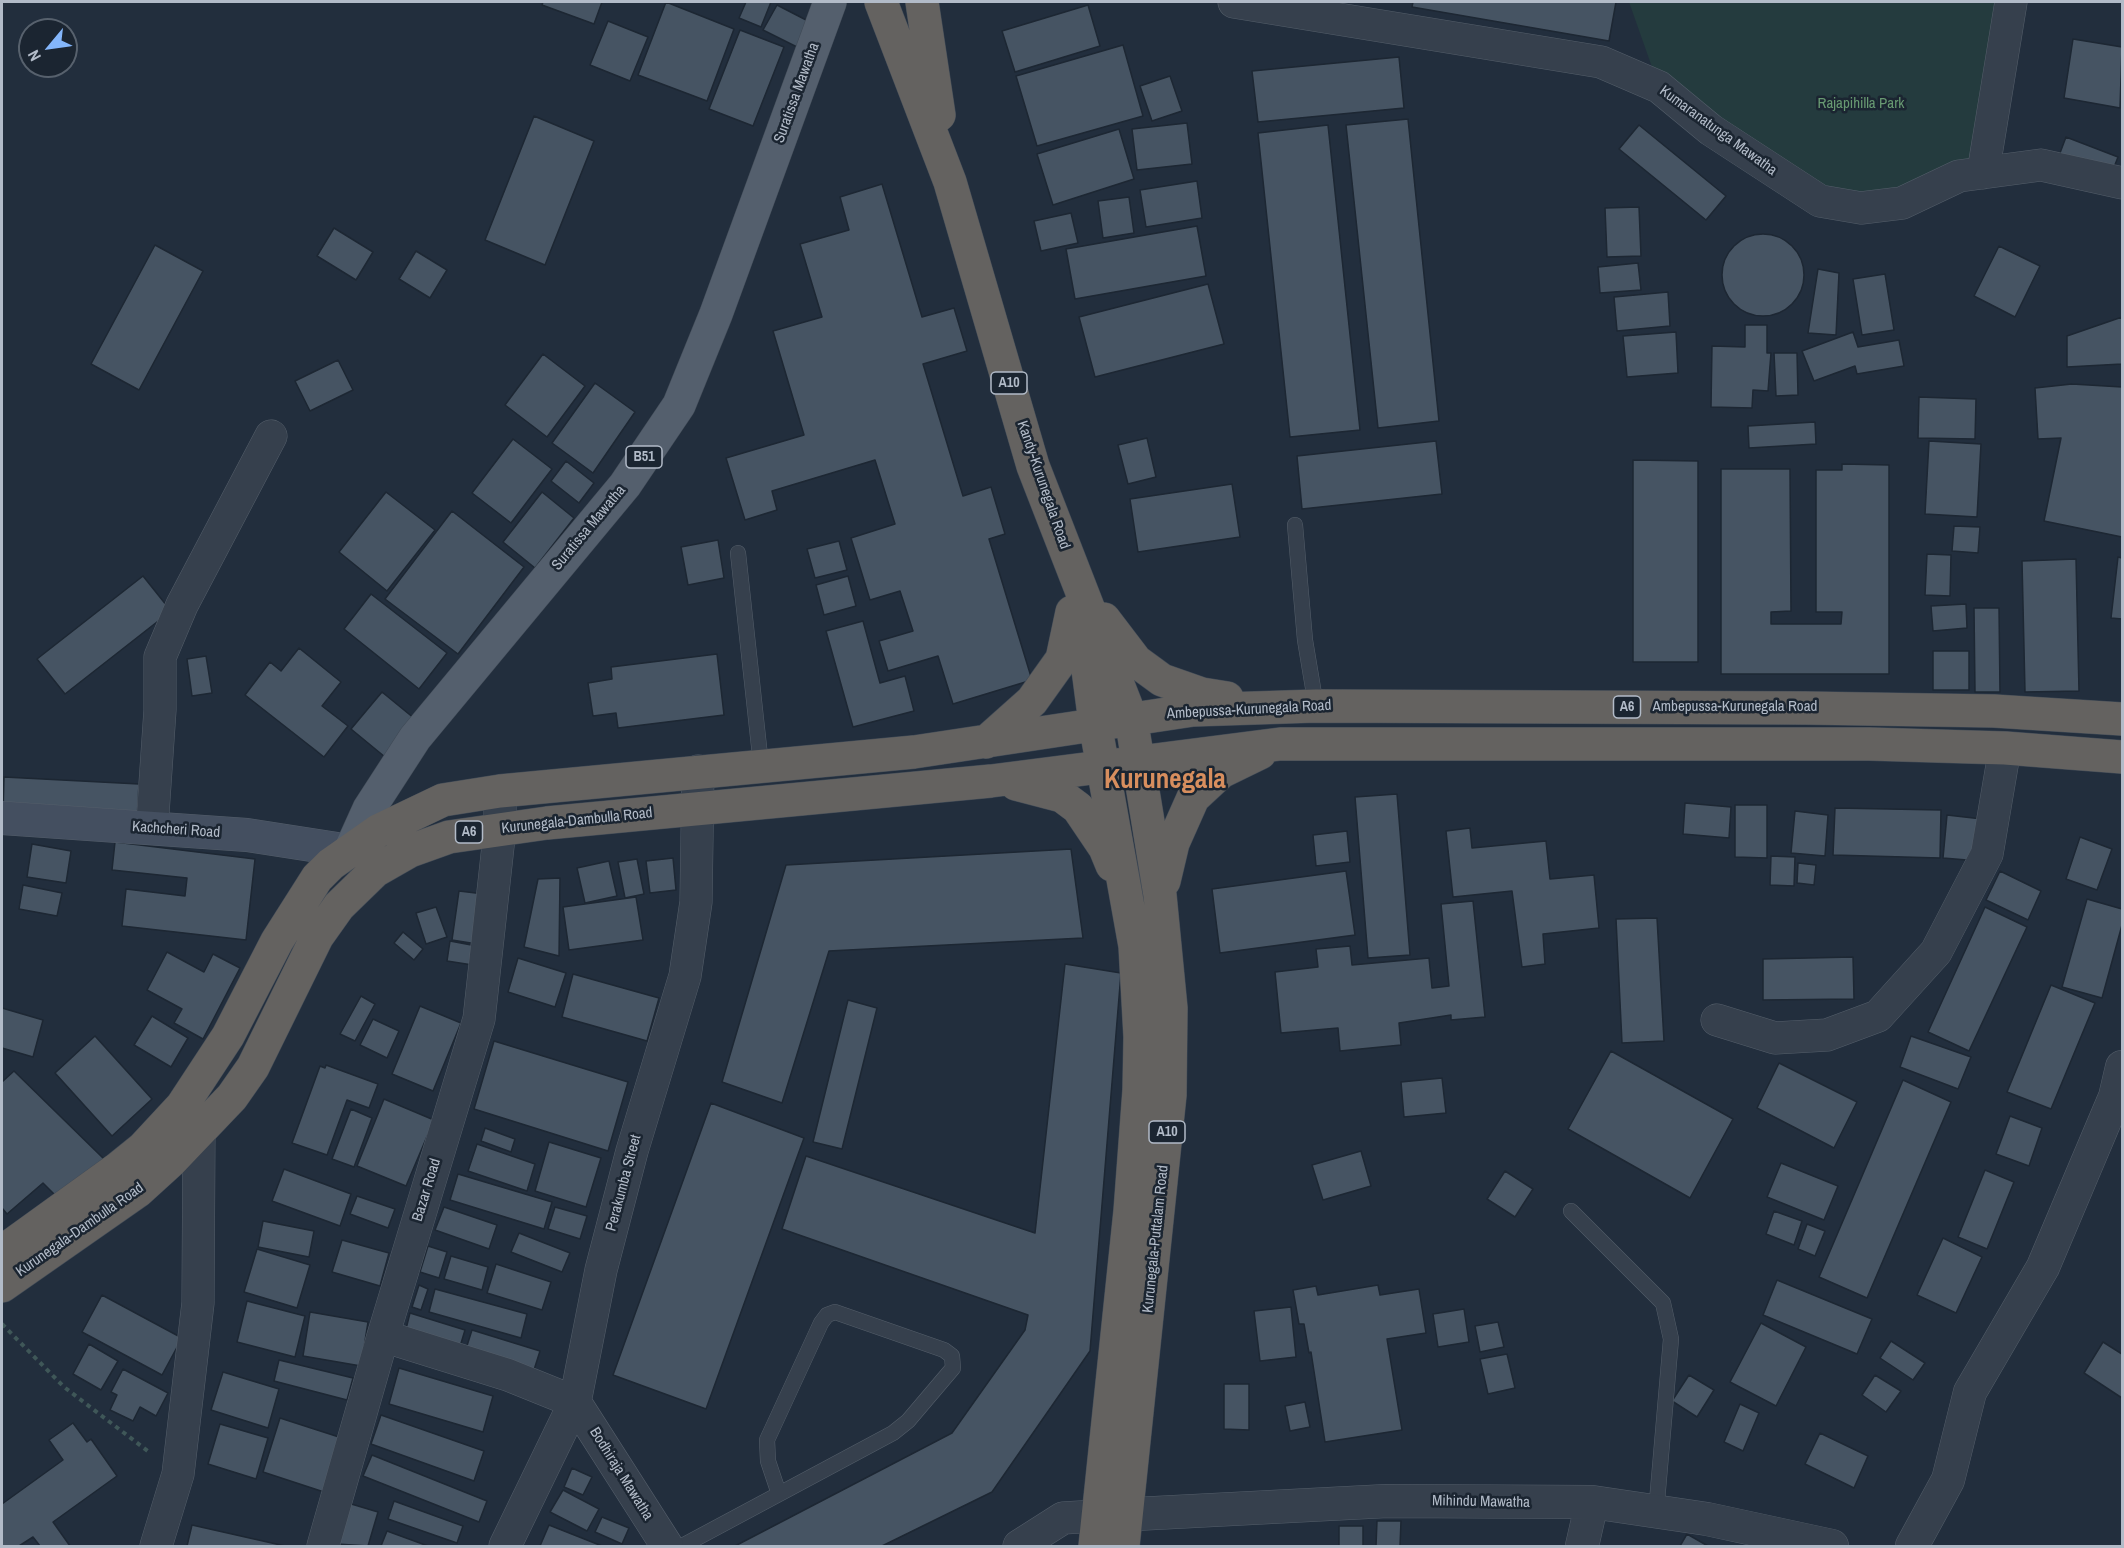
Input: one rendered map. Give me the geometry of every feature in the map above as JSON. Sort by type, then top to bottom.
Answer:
[{"type":"highway","name":"Kandy-Kurunegala Road","points":[[881,2],[950,182],[1033,466],[1131,718]]},
{"type":"highway","name":"Kandy-Kurunegala Road","points":[[922,2],[950,182]]},
{"type":"highway","name":"Kandy-Kurunegala Road","points":[[1077,580],[1095,723]]},
{"type":"highway","points":[[1077,580],[1119,641],[1136,661],[1162,680],[1202,694],[1272,707]]},
{"type":"highway","points":[[986,742],[1032,701],[1062,659],[1069,636],[1077,580]]},
{"type":"highway","name":"Ambepussa-Kurunegala Road","points":[[1131,718],[1193,710],[1316,706],[1908,709],[2122,719]]},
{"type":"highway","name":"Kurunegala-Dambulla Road","points":[[2,1252],[143,1148],[182,1106],[228,1036],[304,897],[331,864],[378,831],[424,807],[462,795],[914,752],[1131,718]]},
{"type":"highway","name":"Kurunegala-Puttalam Road","points":[[1110,1531],[1170,1095],[1171,1008],[1160,895],[1131,718]]},
{"type":"highway","name":"Kurunegala-Puttalam Road","points":[[1095,723],[1130,905],[1135,946],[1140,1090],[1110,1531]]},
{"type":"highway","name":"A6","points":[[1138,762],[1280,744],[1634,742],[2005,748],[2122,756]]},
{"type":"highway","points":[[1160,895],[1173,843],[1192,798],[1221,772],[1280,744]]},
{"type":"highway","name":"Kurunegala-Dambulla Road","points":[[2,1286],[138,1191],[232,1097],[253,1067],[317,937],[355,888],[375,871],[410,851],[449,837],[500,828],[991,781],[1138,762]]},
{"type":"highway","points":[[991,781],[1043,790],[1062,796],[1078,808],[1105,848],[1130,905]]},
{"type":"main road","name":"Suratissa Mawatha","points":[[350,851],[369,809],[415,738],[625,485],[679,405],[716,314],[830,2]]},
{"type":"main road","name":"Kachcheri Road","points":[[2,818],[247,835],[350,851]]},
{"type":"street","name":"Kumaranatunga Mawatha","points":[[1234,2],[1601,62],[1659,87],[1711,130],[1820,201],[1861,208],[1902,202],[1959,176],[2041,165],[2122,183]]},
{"type":"street","points":[[1983,173],[2011,2]]},
{"type":"street","points":[[152,828],[160,710],[160,657],[182,605],[271,436]]},
{"type":"street","points":[[1717,1020],[1775,1038],[1827,1035],[1878,1016],[1936,952],[1987,854],[2005,748]]},
{"type":"street","name":"Perakumba Street","points":[[505,1546],[575,1402],[609,1238],[632,1151],[685,976],[696,902],[698,771]]},
{"type":"street","name":"Bazar Road","points":[[323,1546],[382,1336],[479,1018],[500,828],[500,791]]},
{"type":"street","points":[[1912,1546],[1948,1480],[1970,1392],[2043,1267],[2115,1096],[2122,1067]]},
{"type":"street","points":[[156,1546],[178,1474],[198,1303],[199,1131]]},
{"type":"street","points":[[382,1336],[508,1375],[575,1402]]},
{"type":"street","name":"Bodhiraja Mawatha","points":[[575,1402],[667,1546]]},
{"type":"street","name":"Mihindu Mawatha","points":[[1110,1531],[1387,1501],[1592,1502],[1707,1519],[1832,1546]]},
{"type":"street","points":[[1582,1546],[1592,1502]]},
{"type":"street","points":[[1019,1546],[1063,1518],[1110,1531]]},
{"type":"lane","points":[[1295,525],[1305,640],[1316,706]]},
{"type":"lane","points":[[738,553],[761,765]]},
{"type":"lane","points":[[1571,1211],[1663,1303],[1671,1340],[1656,1513]]},
{"type":"lane","points":[[682,1546],[779,1494],[892,1433],[908,1421],[953,1368],[952,1356],[944,1350],[835,1312],[827,1315],[820,1323],[767,1440],[768,1461],[779,1494]]},
{"type":"path","points":[[2,1324],[64,1387],[178,1474]]},
{"type":"green space","name":"Rajapihilla Park","points":[[1629,2],[2011,2],[1983,173],[1861,208],[1659,87]]},
{"type":"building","points":[[543,2],[602,2],[594,24],[542,5]]},
{"type":"building","points":[[666,2],[734,29],[707,101],[638,75]]},
{"type":"building","points":[[746,2],[771,2],[761,27],[739,18]]},
{"type":"building","points":[[1413,2],[1616,2],[1609,41],[1412,7]]},
{"type":"building","points":[[777,5],[810,22],[797,47],[763,30]]},
{"type":"building","points":[[1088,5],[1100,46],[1015,72],[1002,31]]},
{"type":"building","points":[[608,21],[648,37],[630,81],[590,65]]},
{"type":"building","points":[[740,30],[784,47],[753,126],[709,109]]},
{"type":"building","points":[[2073,39],[2122,47],[2120,108],[2064,98]]},
{"type":"building","points":[[1123,45],[1143,116],[1037,146],[1016,76]]},
{"type":"building","points":[[1399,57],[1404,108],[1258,122],[1252,71]]},
{"type":"building","points":[[1170,76],[1182,111],[1152,121],[1140,86]]},
{"type":"building","points":[[534,116],[594,141],[545,265],[485,240]]},
{"type":"building","points":[[1408,119],[1439,421],[1378,428],[1346,125]]},
{"type":"building","points":[[1187,123],[1192,164],[1137,170],[1132,129]]},
{"type":"building","points":[[1328,125],[1360,430],[1290,437],[1258,133]]},
{"type":"building","points":[[1639,125],[1726,196],[1706,220],[1619,149]]},
{"type":"building","points":[[1119,129],[1134,179],[1053,205],[1037,154]]},
{"type":"building","points":[[2066,137],[2118,157],[2109,180],[2057,161]]},
{"type":"building","points":[[1197,181],[1202,218],[1146,227],[1140,190]]},
{"type":"building","points":[[882,184],[922,317],[954,308],[967,351],[923,364],[963,496],[991,487],[1005,534],[989,539],[1032,680],[953,704],[938,656],[888,671],[879,641],[913,631],[900,591],[870,600],[851,538],[895,524],[875,460],[772,491],[777,510],[745,520],[726,458],[804,435],[773,331],[822,317],[800,244],[849,230],[840,197]]},
{"type":"building","points":[[1129,197],[1134,233],[1103,238],[1098,201]]},
{"type":"building","points":[[1639,207],[1641,256],[1607,257],[1605,208]]},
{"type":"building","points":[[1071,213],[1078,243],[1041,251],[1034,221]]},
{"type":"building","points":[[1197,226],[1206,276],[1075,299],[1066,249]]},
{"type":"building","points":[[334,228],[373,252],[356,280],[317,256]]},
{"type":"building","points":[[1763,234],[1779,237],[1792,246],[1801,259],[1804,275],[1801,291],[1792,304],[1779,313],[1763,316],[1747,313],[1734,304],[1725,291],[1722,275],[1725,259],[1734,246],[1747,237]]},
{"type":"building","points":[[155,245],[203,271],[139,390],[91,364]]},
{"type":"building","points":[[1999,246],[2040,266],[2015,317],[1974,296]]},
{"type":"building","points":[[416,251],[447,270],[430,298],[399,279]]},
{"type":"building","points":[[1638,263],[1641,290],[1600,293],[1598,267]]},
{"type":"building","points":[[1818,269],[1839,273],[1836,335],[1808,333]]},
{"type":"building","points":[[1885,274],[1894,330],[1862,335],[1853,279]]},
{"type":"building","points":[[1208,284],[1224,344],[1095,377],[1079,317]]},
{"type":"building","points":[[1668,292],[1670,326],[1617,331],[1614,297]]},
{"type":"building","points":[[2122,317],[2122,364],[2067,367],[2067,336]]},
{"type":"building","points":[[1745,325],[1767,325],[1767,353],[1771,353],[1768,391],[1753,390],[1752,408],[1711,407],[1712,346],[1745,347]]},
{"type":"building","points":[[1676,332],[1678,373],[1627,377],[1623,336]]},
{"type":"building","points":[[1853,332],[1858,347],[1899,340],[1904,366],[1857,374],[1855,366],[1814,381],[1802,351]]},
{"type":"building","points":[[1774,353],[1797,353],[1798,395],[1776,396]]},
{"type":"building","points":[[543,354],[585,386],[547,437],[505,405]]},
{"type":"building","points":[[338,360],[353,390],[310,411],[295,381]]},
{"type":"building","points":[[595,383],[635,412],[593,473],[552,443]]},
{"type":"building","points":[[2072,384],[2122,387],[2122,537],[2044,521],[2061,438],[2038,439],[2035,388]]},
{"type":"building","points":[[1919,397],[1976,399],[1975,439],[1918,438]]},
{"type":"building","points":[[1815,422],[1816,444],[1749,448],[1748,426]]},
{"type":"building","points":[[1147,438],[1156,477],[1128,484],[1118,445]]},
{"type":"building","points":[[513,439],[552,469],[511,523],[472,493]]},
{"type":"building","points":[[1436,441],[1442,494],[1302,509],[1297,456]]},
{"type":"building","points":[[1929,441],[1981,444],[1977,517],[1925,514]]},
{"type":"building","points":[[1633,460],[1698,461],[1698,662],[1633,662]]},
{"type":"building","points":[[566,461],[594,483],[579,503],[551,481]]},
{"type":"building","points":[[1842,464],[1889,465],[1889,674],[1721,674],[1721,469],[1790,469],[1791,611],[1771,612],[1771,624],[1841,624],[1842,612],[1816,612],[1816,470],[1842,470]]},
{"type":"building","points":[[1232,484],[1240,537],[1138,552],[1130,499]]},
{"type":"building","points":[[386,492],[435,530],[387,591],[339,552]]},
{"type":"building","points":[[542,492],[574,518],[535,568],[503,542]]},
{"type":"building","points":[[452,511],[524,567],[458,654],[385,599]]},
{"type":"building","points":[[1954,526],[1980,527],[1978,553],[1952,551]]},
{"type":"building","points":[[718,540],[724,578],[688,585],[681,547]]},
{"type":"building","points":[[839,541],[847,570],[815,578],[807,549]]},
{"type":"building","points":[[1927,554],[1951,555],[1950,596],[1925,595]]},
{"type":"building","points":[[2118,557],[2122,558],[2122,619],[2111,618]]},
{"type":"building","points":[[2076,559],[2079,691],[2025,692],[2022,561]]},
{"type":"building","points":[[143,576],[171,611],[65,694],[37,659]]},
{"type":"building","points":[[848,576],[856,606],[824,615],[816,585]]},
{"type":"building","points":[[371,594],[447,653],[419,689],[344,629]]},
{"type":"building","points":[[1966,604],[1967,628],[1933,631],[1931,606]]},
{"type":"building","points":[[1974,608],[1999,608],[2000,692],[1975,692]]},
{"type":"building","points":[[863,621],[880,683],[905,676],[914,711],[853,727],[826,631]]},
{"type":"building","points":[[299,648],[341,682],[322,706],[348,726],[324,757],[245,695],[270,662],[281,671]]},
{"type":"building","points":[[1933,651],[1969,651],[1969,690],[1933,690]]},
{"type":"building","points":[[717,654],[724,715],[618,728],[616,713],[593,716],[588,683],[612,679],[611,667]]},
{"type":"building","points":[[206,656],[212,693],[192,696],[187,659]]},
{"type":"building","points":[[382,692],[415,719],[385,757],[351,729]]},
{"type":"building","points":[[4,777],[139,784],[137,820],[3,814]]},
{"type":"building","points":[[1397,794],[1410,955],[1368,958],[1355,797]]},
{"type":"building","points":[[1685,803],[1731,807],[1729,838],[1683,834]]},
{"type":"building","points":[[1735,805],[1767,805],[1767,858],[1735,857]]},
{"type":"building","points":[[1835,808],[1941,810],[1940,858],[1833,855]]},
{"type":"building","points":[[1795,811],[1828,815],[1825,856],[1791,853]]},
{"type":"building","points":[[1947,815],[1982,819],[1979,861],[1943,858]]},
{"type":"building","points":[[1470,828],[1472,848],[1546,841],[1550,879],[1594,875],[1599,928],[1543,934],[1545,964],[1522,967],[1512,891],[1453,897],[1446,831]]},
{"type":"building","points":[[1347,831],[1350,862],[1316,866],[1313,835]]},
{"type":"building","points":[[2080,837],[2112,849],[2097,890],[2066,879]]},
{"type":"building","points":[[115,842],[255,859],[246,940],[122,926],[126,889],[185,896],[187,878],[112,870]]},
{"type":"building","points":[[32,844],[71,851],[66,883],[27,877]]},
{"type":"building","points":[[1071,849],[1083,938],[829,951],[782,1103],[722,1082],[786,865]]},
{"type":"building","points":[[1771,856],[1795,857],[1794,886],[1770,885]]},
{"type":"building","points":[[673,858],[676,890],[650,893],[646,861]]},
{"type":"building","points":[[637,859],[644,894],[625,898],[618,862]]},
{"type":"building","points":[[609,861],[617,896],[585,903],[577,868]]},
{"type":"building","points":[[1798,863],[1816,865],[1814,885],[1797,883]]},
{"type":"building","points":[[1346,871],[1355,935],[1220,953],[1212,889]]},
{"type":"building","points":[[2000,871],[2041,891],[2028,920],[1986,900]]},
{"type":"building","points":[[560,878],[559,956],[524,947],[538,879]]},
{"type":"building","points":[[23,885],[62,893],[57,916],[19,909]]},
{"type":"building","points":[[459,891],[484,894],[477,944],[452,940]]},
{"type":"building","points":[[636,897],[643,940],[569,950],[563,907]]},
{"type":"building","points":[[2087,899],[2122,909],[2122,925],[2102,998],[2062,987]]},
{"type":"building","points":[[1473,901],[1485,1017],[1451,1020],[1451,1015],[1399,1023],[1401,1045],[1340,1051],[1338,1028],[1281,1033],[1275,972],[1318,967],[1316,949],[1350,946],[1352,965],[1429,958],[1432,988],[1449,986],[1441,904]]},
{"type":"building","points":[[436,907],[447,937],[426,944],[416,913]]},
{"type":"building","points":[[1985,907],[2027,927],[1969,1051],[1928,1032]]},
{"type":"building","points":[[1657,918],[1664,1041],[1622,1043],[1616,919]]},
{"type":"building","points":[[403,932],[423,949],[414,960],[394,943]]},
{"type":"building","points":[[450,941],[482,947],[479,966],[447,961]]},
{"type":"building","points":[[167,952],[204,972],[213,954],[240,968],[203,1039],[174,1023],[182,1009],[147,990]]},
{"type":"building","points":[[1853,957],[1854,999],[1763,1000],[1763,959]]},
{"type":"building","points":[[518,958],[566,973],[555,1007],[508,992]]},
{"type":"building","points":[[1065,964],[1121,973],[1090,1351],[992,1492],[882,1546],[735,1546],[952,1433],[1025,1330],[1028,1315],[782,1229],[806,1156],[1035,1233]]},
{"type":"building","points":[[573,974],[659,998],[647,1041],[562,1017]]},
{"type":"building","points":[[2051,985],[2095,1003],[2051,1109],[2007,1092]]},
{"type":"building","points":[[361,996],[375,1004],[355,1041],[340,1034]]},
{"type":"building","points":[[848,1000],[877,1008],[842,1149],[813,1142]]},
{"type":"building","points":[[420,1006],[461,1023],[433,1091],[392,1074]]},
{"type":"building","points":[[2,1008],[43,1020],[33,1057],[2,1048]]},
{"type":"building","points":[[152,1016],[188,1038],[171,1067],[134,1045]]},
{"type":"building","points":[[373,1019],[399,1031],[387,1058],[360,1045]]},
{"type":"building","points":[[95,1036],[152,1099],[112,1136],[55,1073]]},
{"type":"building","points":[[1911,1036],[1971,1057],[1958,1089],[1900,1067]]},
{"type":"building","points":[[494,1041],[628,1082],[608,1151],[474,1109]]},
{"type":"building","points":[[1611,1051],[1733,1119],[1690,1198],[1568,1129]]},
{"type":"building","points":[[1779,1063],[1857,1102],[1834,1148],[1757,1108]]},
{"type":"building","points":[[326,1065],[378,1084],[369,1108],[347,1100],[327,1155],[292,1143],[320,1066],[325,1068]]},
{"type":"building","points":[[14,1071],[105,1160],[61,1201],[43,1183],[7,1214],[2,1208],[2,1082]]},
{"type":"building","points":[[1442,1078],[1446,1113],[1404,1117],[1401,1082]]},
{"type":"building","points":[[1903,1080],[1951,1102],[1867,1298],[1819,1277]]},
{"type":"building","points":[[384,1099],[434,1120],[406,1186],[357,1166]]},
{"type":"building","points":[[711,1103],[804,1138],[706,1409],[613,1375]]},
{"type":"building","points":[[351,1109],[372,1118],[354,1167],[332,1159]]},
{"type":"building","points":[[2010,1116],[2042,1128],[2029,1166],[1996,1154]]},
{"type":"building","points":[[485,1128],[515,1139],[511,1152],[481,1141]]},
{"type":"building","points":[[549,1142],[601,1158],[586,1207],[535,1191]]},
{"type":"building","points":[[477,1144],[535,1164],[527,1191],[468,1171]]},
{"type":"building","points":[[1361,1151],[1371,1186],[1323,1200],[1312,1165]]},
{"type":"building","points":[[1781,1163],[1838,1186],[1824,1220],[1767,1197]]},
{"type":"building","points":[[284,1169],[351,1194],[340,1226],[272,1201]]},
{"type":"building","points":[[1985,1170],[2014,1182],[1987,1249],[1958,1237]]},
{"type":"building","points":[[1505,1171],[1533,1189],[1515,1217],[1487,1199]]},
{"type":"building","points":[[458,1174],[552,1202],[544,1229],[450,1200]]},
{"type":"building","points":[[357,1196],[395,1209],[388,1228],[350,1214]]},
{"type":"building","points":[[444,1207],[497,1225],[489,1249],[435,1230]]},
{"type":"building","points":[[555,1207],[587,1216],[580,1239],[548,1229]]},
{"type":"building","points":[[1774,1211],[1802,1221],[1794,1245],[1766,1234]]},
{"type":"building","points":[[263,1221],[314,1231],[309,1257],[258,1247]]},
{"type":"building","points":[[1807,1224],[1825,1231],[1815,1256],[1798,1249]]},
{"type":"building","points":[[519,1233],[570,1253],[562,1272],[511,1252]]},
{"type":"building","points":[[1943,1238],[1982,1257],[1956,1313],[1917,1295]]},
{"type":"building","points":[[342,1240],[389,1253],[380,1286],[332,1272]]},
{"type":"building","points":[[428,1246],[447,1252],[439,1278],[420,1272]]},
{"type":"building","points":[[257,1249],[310,1265],[297,1308],[244,1292]]},
{"type":"building","points":[[451,1256],[488,1267],[482,1290],[444,1279]]},
{"type":"building","points":[[496,1264],[551,1282],[542,1310],[487,1293]]},
{"type":"building","points":[[1777,1280],[1872,1319],[1857,1354],[1763,1315]]},
{"type":"building","points":[[419,1285],[428,1289],[421,1310],[412,1307]]},
{"type":"building","points":[[1378,1285],[1380,1295],[1419,1289],[1426,1333],[1387,1339],[1402,1430],[1325,1442],[1311,1352],[1309,1353],[1304,1324],[1299,1324],[1293,1290],[1316,1286],[1318,1295]]},
{"type":"building","points":[[435,1289],[527,1314],[521,1338],[429,1312]]},
{"type":"building","points":[[102,1295],[182,1338],[162,1375],[82,1332]]},
{"type":"building","points":[[247,1301],[305,1316],[295,1357],[237,1342]]},
{"type":"building","points":[[1291,1307],[1296,1357],[1260,1361],[1254,1311]]},
{"type":"building","points":[[1464,1309],[1469,1342],[1438,1347],[1433,1314]]},
{"type":"building","points":[[310,1312],[368,1322],[361,1366],[303,1356]]},
{"type":"building","points":[[410,1313],[465,1330],[459,1350],[405,1333]]},
{"type":"building","points":[[1498,1322],[1504,1347],[1480,1352],[1475,1326]]},
{"type":"building","points":[[1761,1323],[1806,1347],[1776,1406],[1730,1382]]},
{"type":"building","points":[[472,1330],[540,1351],[533,1373],[465,1352]]},
{"type":"building","points":[[1891,1341],[1925,1363],[1913,1380],[1880,1358]]},
{"type":"building","points":[[2103,1342],[2122,1354],[2122,1398],[2084,1373]]},
{"type":"building","points":[[89,1344],[118,1361],[101,1390],[73,1374]]},
{"type":"building","points":[[1507,1354],[1515,1388],[1488,1394],[1480,1359]]},
{"type":"building","points":[[279,1360],[353,1378],[347,1400],[274,1381]]},
{"type":"building","points":[[399,1368],[493,1396],[483,1432],[389,1404]]},
{"type":"building","points":[[123,1369],[168,1393],[156,1416],[140,1407],[133,1421],[110,1410],[117,1395],[111,1392]]},
{"type":"building","points":[[223,1372],[279,1389],[268,1428],[211,1410]]},
{"type":"building","points":[[1689,1375],[1714,1390],[1697,1417],[1672,1401]]},
{"type":"building","points":[[1875,1375],[1901,1391],[1886,1412],[1862,1395]]},
{"type":"building","points":[[1224,1384],[1249,1384],[1249,1430],[1224,1429]]},
{"type":"building","points":[[1305,1402],[1310,1427],[1290,1431],[1285,1406]]},
{"type":"building","points":[[1740,1404],[1759,1413],[1743,1451],[1724,1442]]},
{"type":"building","points":[[381,1415],[484,1451],[474,1481],[371,1444]]},
{"type":"building","points":[[280,1418],[342,1438],[324,1492],[263,1472]]},
{"type":"building","points":[[73,1423],[87,1442],[91,1439],[117,1476],[53,1522],[70,1546],[40,1546],[33,1537],[19,1546],[2,1546],[2,1504],[63,1460],[49,1440]]},
{"type":"building","points":[[220,1424],[268,1438],[256,1479],[208,1464]]},
{"type":"building","points":[[1820,1433],[1868,1456],[1854,1488],[1805,1464]]},
{"type":"building","points":[[372,1455],[487,1501],[479,1522],[363,1476]]},
{"type":"building","points":[[572,1468],[592,1477],[583,1495],[564,1487]]},
{"type":"building","points":[[563,1490],[599,1509],[587,1531],[550,1512]]},
{"type":"building","points":[[394,1501],[463,1526],[457,1543],[388,1519]]},
{"type":"building","points":[[348,1503],[378,1512],[368,1546],[337,1544]]},
{"type":"building","points":[[602,1517],[629,1528],[622,1544],[595,1532]]},
{"type":"building","points":[[1377,1521],[1401,1521],[1400,1546],[1376,1546]]},
{"type":"building","points":[[192,1525],[285,1546],[187,1546]]},
{"type":"building","points":[[549,1525],[602,1546],[540,1546]]},
{"type":"building","points":[[1339,1526],[1363,1526],[1363,1546],[1339,1546]]},
{"type":"building","points":[[387,1531],[428,1546],[381,1546]]},
{"type":"building","points":[[1687,1534],[1708,1546],[1680,1546]]},
{"type":"district","name":"Kurunegala","points":[[1165,781]]}]
